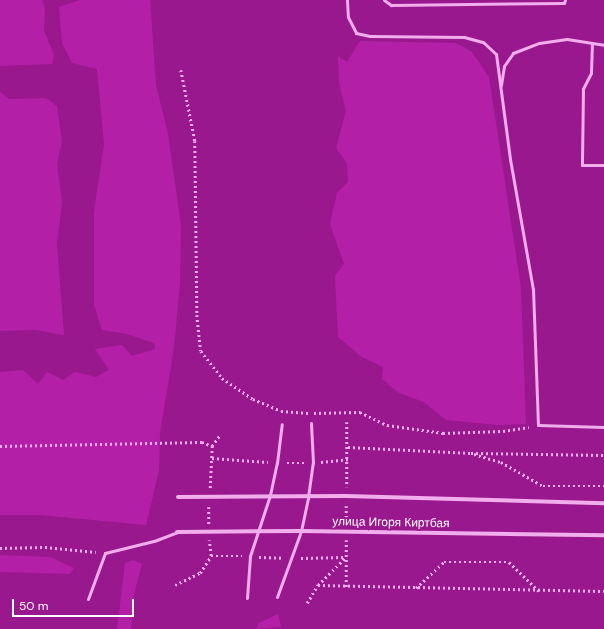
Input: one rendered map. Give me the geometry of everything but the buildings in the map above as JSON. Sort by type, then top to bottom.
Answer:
[{"type":"street","points":[[178,497],[270,495],[308,497],[460,498],[604,503]]},
{"type":"street","name":"улица Игоря Киртбая","points":[[177,532],[301,531],[604,535]]},
{"type":"lane","points":[[347,0],[348,17],[356,33],[370,36],[464,37],[483,42],[496,54],[533,289],[538,426],[604,427]]},
{"type":"lane","points":[[384,0],[391,5],[489,2],[564,2],[564,0]]},
{"type":"lane","points":[[501,89],[504,66],[513,53],[539,43],[567,39],[604,45]]},
{"type":"lane","points":[[592,43],[591,73],[583,89],[582,165],[604,165]]},
{"type":"lane","points":[[277,597],[301,531],[308,497],[313,463],[311,423]]},
{"type":"lane","points":[[247,598],[250,556],[270,495],[277,463],[282,424]]},
{"type":"lane","points":[[88,599],[105,553],[154,541],[177,532]]},
{"type":"path","points":[[181,70],[195,141],[197,315],[201,351],[222,378],[253,399],[281,411],[331,414],[360,412],[387,426],[443,433],[503,431],[538,426]]},
{"type":"path","points":[[0,446],[202,442],[212,446],[220,435]]},
{"type":"path","points":[[348,447],[471,453],[604,455]]},
{"type":"path","points":[[471,453],[501,462],[544,486],[604,486]]},
{"type":"path","points":[[0,548],[45,547],[105,553]]},
{"type":"path","points":[[175,585],[200,572],[211,556],[291,558],[346,557],[318,585],[307,603]]},
{"type":"path","points":[[415,588],[444,562],[509,562],[539,591]]},
{"type":"path","points":[[318,585],[539,591],[604,591]]},
{"type":"shaded area","points":[[0,0],[42,0],[45,9],[44,30],[54,55],[52,64],[0,66]]},
{"type":"shaded area","points":[[80,0],[150,0],[156,85],[168,134],[181,225],[180,283],[174,347],[160,433],[159,470],[146,525],[40,515],[0,515],[0,372],[23,370],[38,384],[47,372],[63,380],[75,372],[96,377],[109,370],[95,349],[122,345],[132,356],[155,349],[154,343],[127,334],[102,330],[94,305],[94,212],[104,144],[97,69],[72,63],[62,43],[59,7]]},
{"type":"shaded area","points":[[360,41],[456,43],[472,52],[489,77],[521,288],[526,424],[499,425],[446,420],[424,402],[399,393],[382,379],[383,367],[362,357],[338,337],[335,276],[344,264],[330,224],[337,193],[348,182],[347,163],[336,148],[346,111],[339,83],[338,56],[347,62]]},
{"type":"shaded area","points":[[0,92],[9,99],[46,98],[57,106],[62,141],[57,163],[62,202],[57,244],[64,335],[36,330],[0,331]]},
{"type":"shaded area","points":[[0,555],[50,557],[74,568],[70,574],[0,572]]},
{"type":"shaded area","points":[[133,560],[142,564],[134,594],[131,629],[117,629],[125,563]]},
{"type":"shaded area","points":[[278,614],[281,627],[256,629],[259,623]]}]
